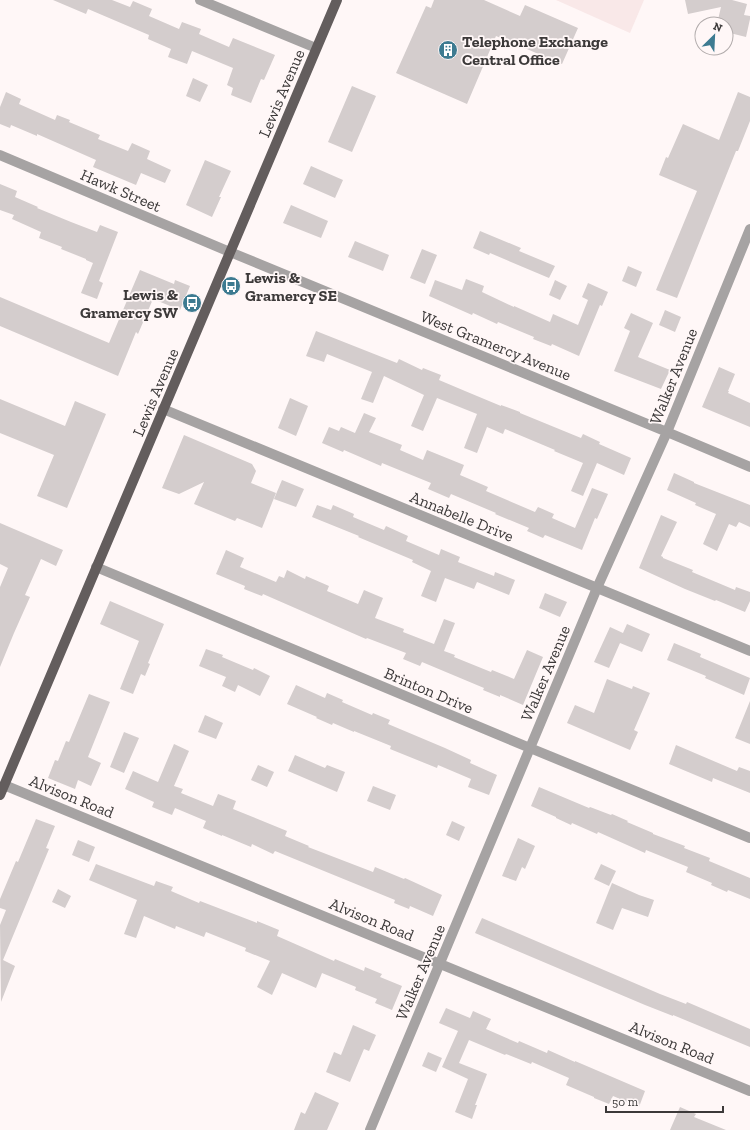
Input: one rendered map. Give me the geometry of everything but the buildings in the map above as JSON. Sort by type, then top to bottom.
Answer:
[{"type":"main road","name":"Lewis Avenue","points":[[0,795],[337,0]]},
{"type":"street","points":[[200,0],[316,48]]},
{"type":"street","name":"Hawk Street","points":[[0,155],[230,252]]},
{"type":"street","name":"Walker Avenue","points":[[370,1130],[597,588],[667,432],[750,229]]},
{"type":"street","name":"West Gramercy Avenue","points":[[230,252],[750,467]]},
{"type":"street","name":"Annabelle Drive","points":[[163,410],[750,651]]},
{"type":"street","name":"Brinton Drive","points":[[96,568],[750,838]]},
{"type":"street","name":"Alvison Road","points":[[4,785],[750,1091]]},
{"type":"shaded area","points":[[556,0],[644,0],[630,33]]},
{"type":"place","name":"Telephone Exchange Central Office","points":[[448,50]]},
{"type":"place","name":"Lewis & Gramercy SE","points":[[231,286]]},
{"type":"place","name":"Lewis & Gramercy SW","points":[[192,303]]}]
